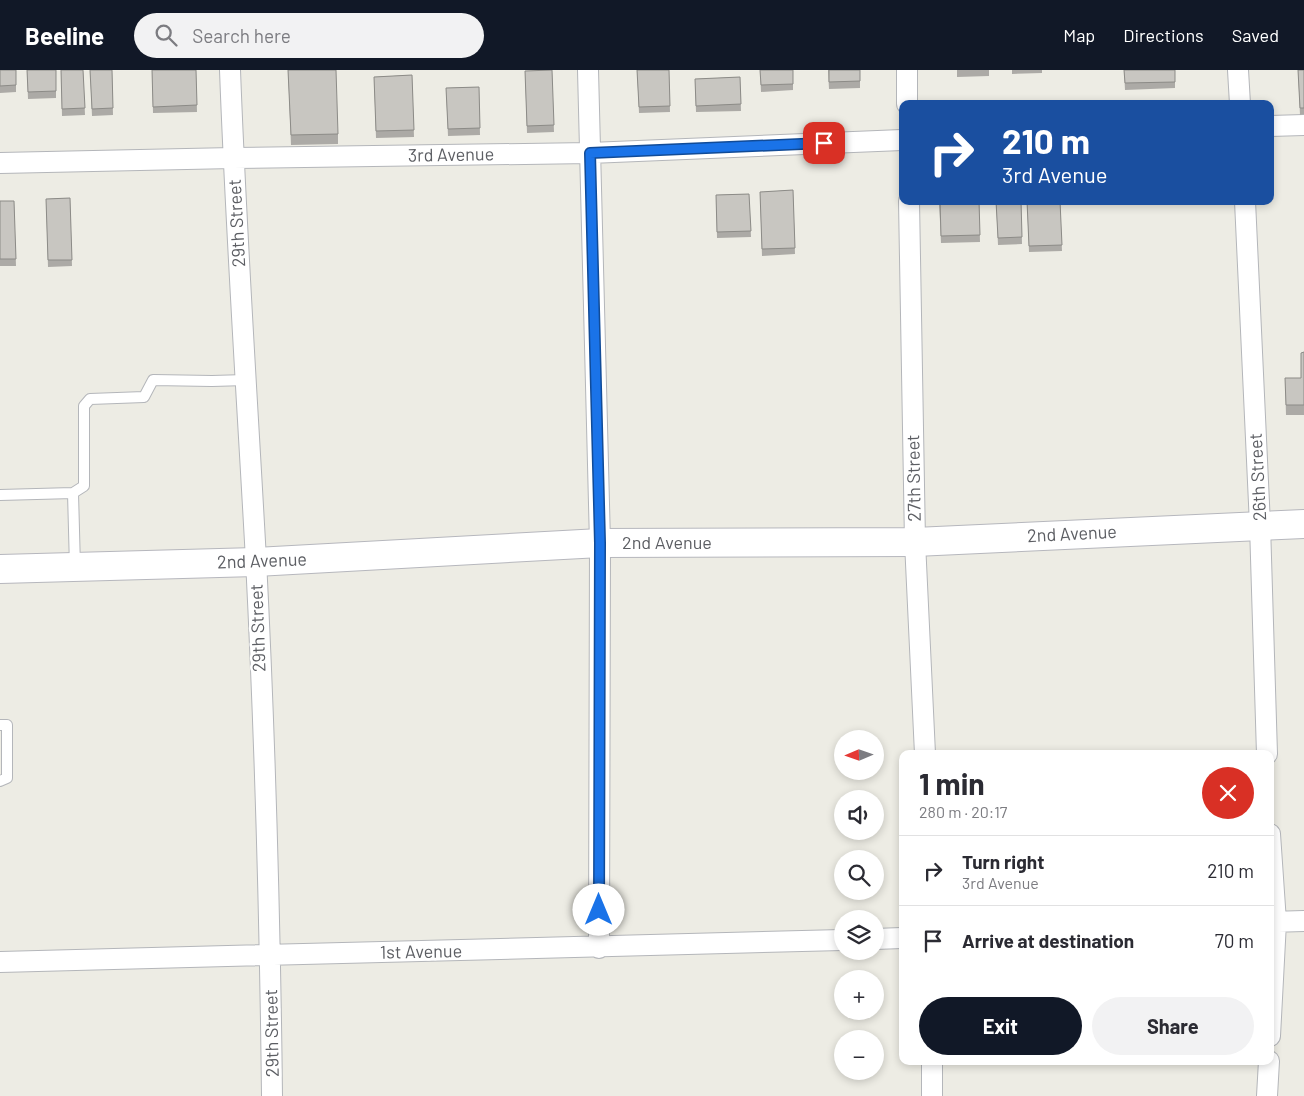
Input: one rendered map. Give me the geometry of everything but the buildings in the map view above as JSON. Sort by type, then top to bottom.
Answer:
[{"type":"main road","name":"2nd Avenue","points":[[0,569],[256,562],[600,543],[915,542],[1304,524]]},
{"type":"street","name":"29th Street","points":[[230,70],[233,158],[256,562],[271,955],[272,1096]]},
{"type":"street","points":[[588,70],[600,543],[599,948]]},
{"type":"street","points":[[907,70],[907,100]]},
{"type":"street","points":[[1238,70],[1240,100]]},
{"type":"street","points":[[1274,126],[1304,125]]},
{"type":"street","name":"3rd Avenue","points":[[0,163],[590,153],[899,140]]},
{"type":"street","name":"27th Street","points":[[908,205],[915,542],[925,750]]},
{"type":"street","name":"26th Street","points":[[1245,205],[1260,525],[1267,750]]},
{"type":"street","points":[[1274,922],[1304,921]]},
{"type":"street","points":[[884,939],[899,938]]},
{"type":"street","name":"1st Avenue","points":[[0,962],[599,948],[834,940]]},
{"type":"street","points":[[932,1065],[932,1096]]},
{"type":"street","points":[[1267,1096],[1269,1065]]},
{"type":"lane","points":[[0,494],[73,493],[84,486],[84,406],[90,399],[144,397],[153,380],[246,380]]},
{"type":"lane","points":[[73,493],[75,567]]},
{"type":"lane","points":[[0,725],[7,725],[7,778],[0,781]]},
{"type":"route","points":[[599,910],[600,543],[590,153],[824,143]]}]
